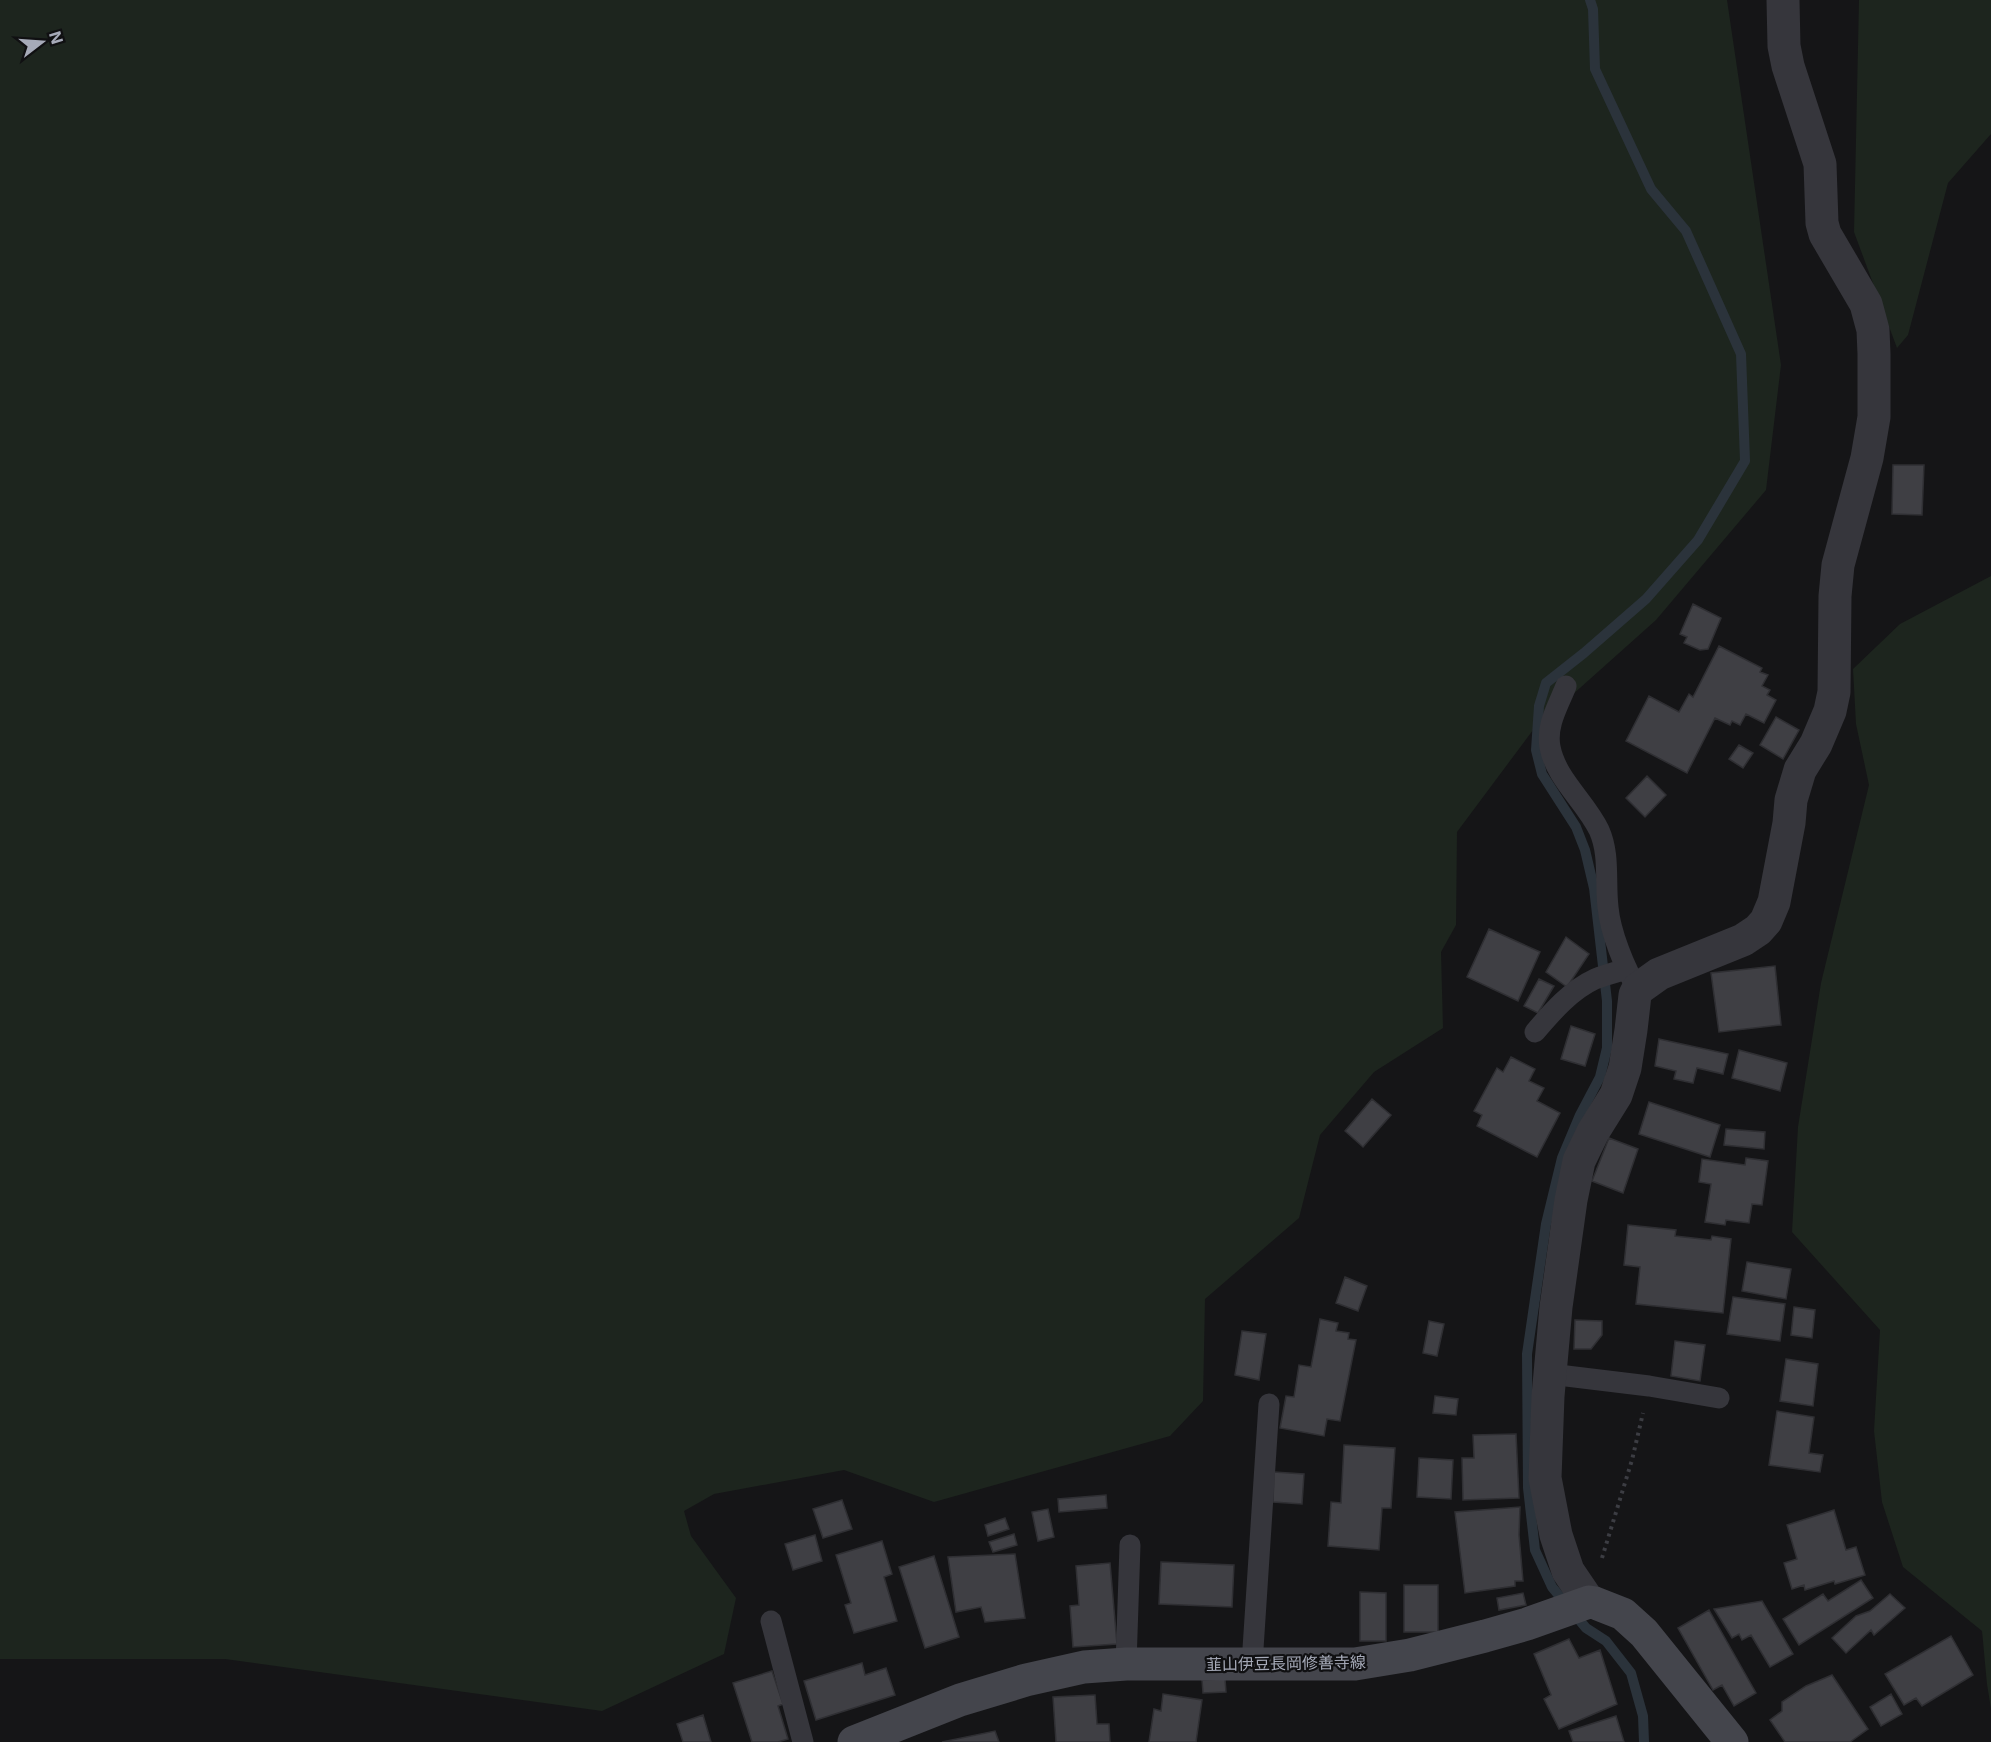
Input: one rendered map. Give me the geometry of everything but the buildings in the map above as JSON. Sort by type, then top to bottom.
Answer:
[{"type":"main road","name":"韮山伊豆長岡修善寺線","points":[[854,1742],[960,1700],[1026,1680],[1084,1667],[1126,1664],[1355,1664],[1410,1655],[1495,1633],[1590,1603]]},
{"type":"main road","points":[[1590,1603],[1623,1614],[1644,1633],[1732,1742]]},
{"type":"street","points":[[1590,1603],[1568,1571],[1556,1535],[1545,1478],[1556,1306],[1570,1200],[1580,1161],[1593,1132],[1616,1095],[1625,1068],[1635,995],[1627,976],[1659,974],[1743,940],[1758,930],[1766,921],[1774,902],[1789,823],[1791,800],[1800,770],[1830,711],[1834,692],[1835,596],[1838,565],[1867,458],[1874,417],[1872,321],[1866,304],[1825,234],[1822,224],[1820,164],[1788,66],[1784,46],[1783,0]]},
{"type":"lane","points":[[1535,1032],[1555,1009],[1580,988],[1595,979],[1627,976],[1608,909],[1605,849],[1599,830],[1559,771],[1550,749],[1548,730],[1566,686]]},
{"type":"lane","points":[[1550,1374],[1649,1386],[1719,1398]]},
{"type":"lane","points":[[1252,1664],[1269,1404]]},
{"type":"lane","points":[[1126,1664],[1130,1545]]},
{"type":"lane","points":[[771,1621],[802,1742]]},
{"type":"path","points":[[1590,1603],[1632,1460],[1649,1386]]},
{"type":"shaded area","points":[[0,0],[1727,0],[1781,365],[1766,490],[1656,620],[1533,730],[1457,832],[1456,925],[1441,952],[1443,1028],[1374,1072],[1320,1135],[1299,1218],[1205,1299],[1203,1401],[1170,1436],[934,1502],[844,1470],[714,1494],[684,1511],[691,1536],[736,1598],[724,1654],[602,1711],[225,1659],[0,1659]]},
{"type":"shaded area","points":[[1859,0],[1991,0],[1991,134],[1948,183],[1908,335],[1897,348],[1854,232]]},
{"type":"shaded area","points":[[1991,576],[1991,1709],[1982,1631],[1903,1567],[1882,1502],[1874,1431],[1880,1330],[1792,1232],[1798,1127],[1821,983],[1869,785],[1856,724],[1853,669],[1900,624]]},
{"type":"waterway","points":[[1590,0],[1593,9],[1595,69],[1651,189],[1686,231],[1741,354],[1745,461],[1698,540],[1646,599],[1546,683],[1539,706],[1536,750],[1542,774],[1576,827],[1585,850],[1594,888],[1607,1001],[1607,1048],[1600,1077],[1580,1115],[1562,1158],[1546,1224],[1527,1354],[1528,1488],[1535,1550],[1552,1587],[1586,1628],[1606,1641],[1631,1673],[1643,1716],[1644,1742]]}]
